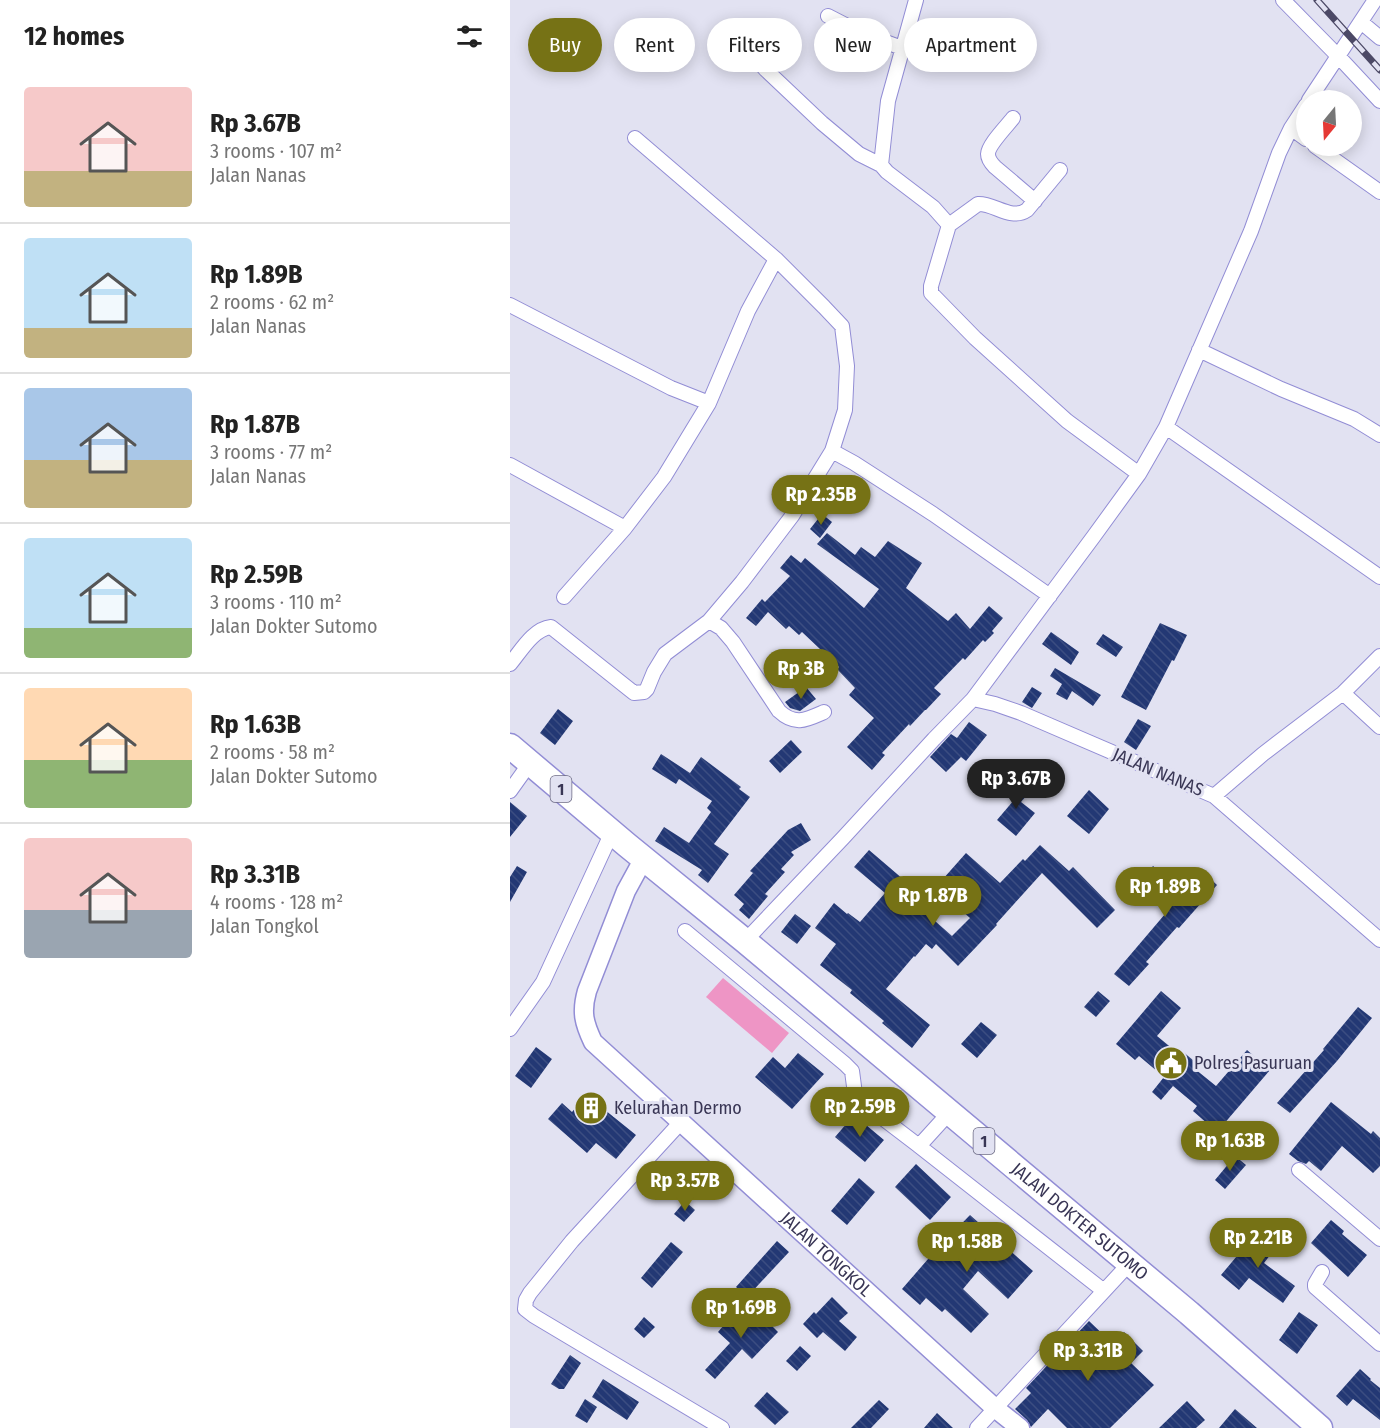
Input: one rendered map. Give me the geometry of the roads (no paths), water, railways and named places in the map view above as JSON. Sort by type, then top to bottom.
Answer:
[{"type":"highway","name":"1","points":[[510,746],[626,844]]},
{"type":"highway","name":"JALAN DOKTER SUTOMO","points":[[626,844],[1190,1313],[1320,1428]]},
{"type":"street","points":[[873,162],[888,101],[894,45],[916,0]]},
{"type":"street","points":[[1283,0],[1380,101]]},
{"type":"street","points":[[1316,90],[1375,0]]},
{"type":"street","points":[[828,16],[861,33],[894,45]]},
{"type":"street","points":[[1361,22],[1380,38]]},
{"type":"street","points":[[768,72],[822,123],[933,207],[949,225]]},
{"type":"street","points":[[1013,118],[990,147],[988,154],[995,167],[1035,201]]},
{"type":"street","points":[[745,941],[973,699],[1139,474],[1166,427],[1251,231],[1279,153],[1296,120]]},
{"type":"street","points":[[1291,128],[1296,132]]},
{"type":"street","points":[[510,664],[536,634],[544,628],[551,627],[634,693],[647,689],[665,654],[709,621],[762,557],[835,453],[845,410],[846,395],[847,366],[842,326],[776,260],[635,138]]},
{"type":"street","points":[[1329,156],[1380,192]]},
{"type":"street","points":[[1060,170],[1027,210],[1018,215],[992,208],[983,203],[978,204],[949,225],[931,292],[975,338],[1067,421],[1139,474]]},
{"type":"street","points":[[564,597],[625,528],[664,477],[709,403],[748,311],[776,260]]},
{"type":"street","points":[[510,305],[671,388],[709,403]]},
{"type":"street","points":[[1199,350],[1281,389],[1354,419],[1380,435]]},
{"type":"street","points":[[1166,427],[1380,578]]},
{"type":"street","points":[[835,453],[933,514],[1050,596]]},
{"type":"street","points":[[510,465],[625,528]]},
{"type":"street","points":[[709,621],[722,628],[785,717],[806,720],[824,712]]},
{"type":"street","points":[[1214,796],[1263,754],[1343,693],[1380,656]]},
{"type":"street","points":[[1343,693],[1380,727]]},
{"type":"street","name":"JALAN NANAS","points":[[973,699],[1021,713],[1214,796],[1380,940]]},
{"type":"street","points":[[510,790],[530,763]]},
{"type":"street","points":[[510,1029],[543,982],[626,844]]},
{"type":"street","name":"JALAN TONGKOL","points":[[626,844],[626,891],[587,991],[584,1006],[586,1027],[593,1042],[996,1409],[1020,1428]]},
{"type":"street","points":[[685,931],[845,1064],[852,1071],[855,1094],[860,1101],[1104,1291]]},
{"type":"street","points":[[919,1146],[949,1113]]},
{"type":"street","points":[[681,1122],[573,1241],[530,1293],[525,1309],[722,1428]]},
{"type":"street","points":[[1299,1170],[1380,1239]]},
{"type":"street","points":[[977,1428],[1129,1264]]},
{"type":"street","points":[[1322,1272],[1315,1287],[1378,1338]]},
{"type":"railway","points":[[1317,0],[1380,70]]},
{"type":"place","name":"Polres Pasuruan","points":[[1171,1063]]},
{"type":"place","name":"Kelurahan Dermo","points":[[591,1108]]}]
